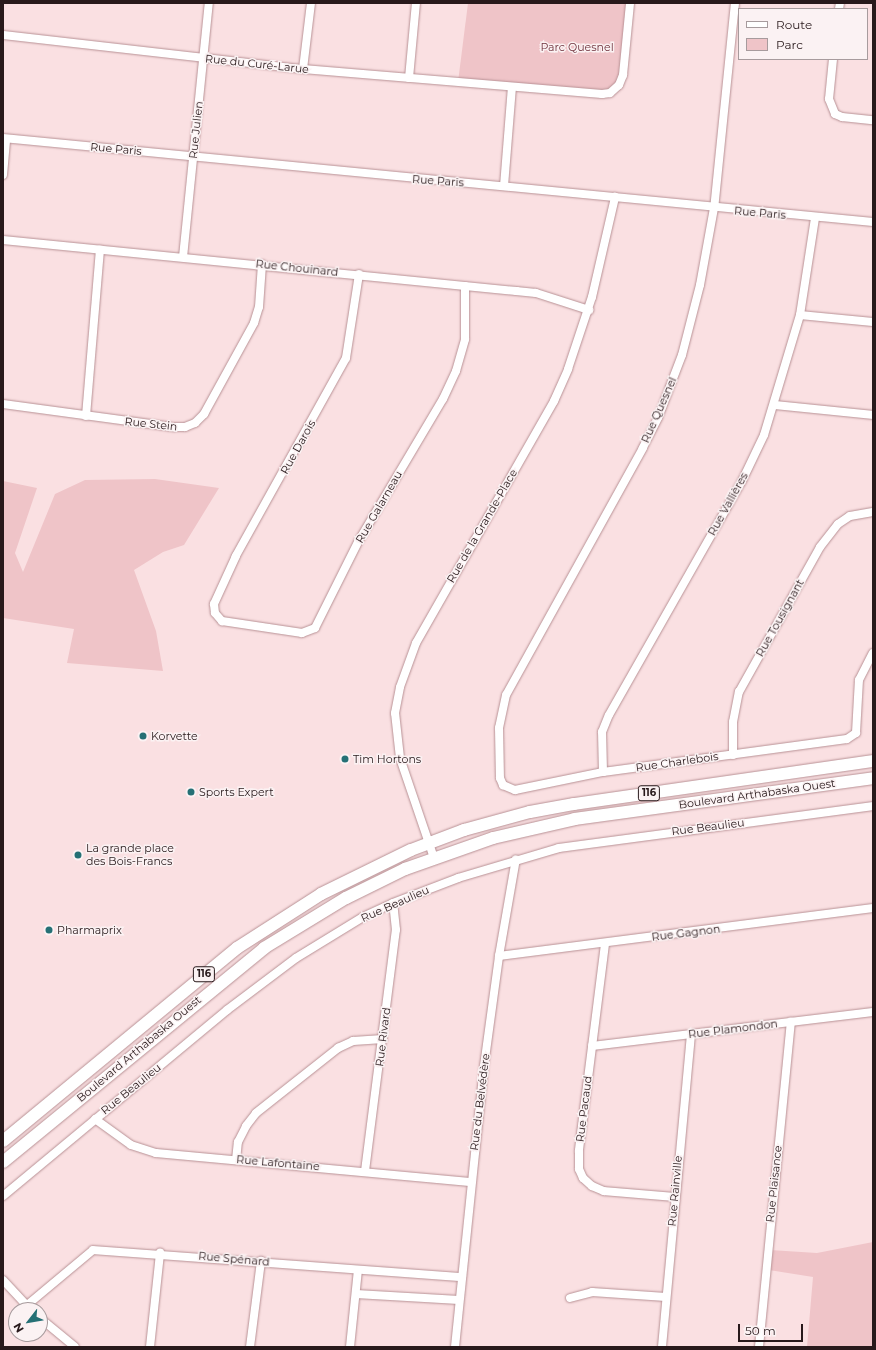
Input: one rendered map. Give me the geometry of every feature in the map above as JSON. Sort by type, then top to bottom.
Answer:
[{"type":"main road","name":"Boulevard Arthabaska Ouest","points":[[3,1141],[218,964],[276,920],[362,872],[429,843],[530,812],[574,804],[873,761]]},
{"type":"main road","name":"Boulevard Arthabaska Ouest","points":[[3,1162],[264,948],[346,898],[434,858],[493,838],[575,819],[873,778]]},
{"type":"street","name":"Rue Julien","points":[[183,257],[209,3]]},
{"type":"street","points":[[303,69],[312,3]]},
{"type":"street","points":[[409,78],[416,3]]},
{"type":"street","name":"Rue du Curé-Larue","points":[[3,35],[303,69],[602,94],[610,93],[620,85],[623,75],[630,3]]},
{"type":"street","name":"Rue Quesnel","points":[[503,785],[498,768],[499,728],[506,695],[658,418],[691,325],[714,208],[735,3]]},
{"type":"street","points":[[833,60],[829,99],[835,114],[842,117],[873,120]]},
{"type":"street","points":[[504,186],[512,87]]},
{"type":"street","points":[[3,175],[5,138]]},
{"type":"street","name":"Rue Paris","points":[[5,138],[504,186],[815,218],[873,222]]},
{"type":"street","name":"Rue de la Grande-Place","points":[[434,858],[400,758],[395,713],[402,681],[423,629],[554,401],[589,310],[615,197]]},
{"type":"street","name":"Rue Vallières","points":[[603,772],[602,732],[609,715],[742,481],[775,405],[800,315],[815,218]]},
{"type":"street","name":"Rue Chouinard","points":[[3,240],[262,264],[536,293],[589,310]]},
{"type":"street","points":[[86,416],[100,250]]},
{"type":"street","name":"Rue Stein","points":[[3,404],[174,427],[195,423],[204,414],[254,323],[258,306],[262,264]]},
{"type":"street","name":"Rue Darois","points":[[214,613],[214,604],[236,556],[346,358],[359,274]]},
{"type":"street","name":"Rue Galarneau","points":[[214,613],[222,621],[302,633],[315,628],[358,542],[443,399],[456,371],[465,339],[465,286]]},
{"type":"street","points":[[800,315],[873,322]]},
{"type":"street","points":[[775,405],[873,415]]},
{"type":"street","name":"Rue Tousignant","points":[[733,755],[733,722],[739,692],[820,547],[828,534],[844,520],[864,512],[873,512]]},
{"type":"street","name":"Rue Charlebois","points":[[503,785],[515,790],[603,772],[733,755],[852,737],[856,733],[859,680],[873,653]]},
{"type":"street","name":"Rue Beaulieu","points":[[3,1196],[227,1010],[296,958],[363,917],[394,903],[458,878],[516,859],[611,839],[873,806]]},
{"type":"street","name":"Rue du Belvédère","points":[[455,1347],[470,1182],[499,956],[516,859]]},
{"type":"street","name":"Rue Rivard","points":[[365,1171],[396,930],[394,903]]},
{"type":"street","name":"Rue Gagnon","points":[[499,956],[605,944],[873,908]]},
{"type":"street","name":"Rue Pacaud","points":[[605,944],[579,1151],[579,1169],[583,1178],[592,1186],[604,1191],[674,1197]]},
{"type":"street","name":"Rue Plamondon","points":[[592,1046],[873,1012]]},
{"type":"street","name":"Rue Plaisance","points":[[759,1347],[791,1022]]},
{"type":"street","name":"Rue Rainville","points":[[662,1347],[674,1197],[691,1035]]},
{"type":"street","points":[[236,1160],[238,1142],[246,1126],[256,1113],[338,1048],[353,1041],[383,1039]]},
{"type":"street","name":"Rue Lafontaine","points":[[95,1119],[118,1138],[144,1151],[470,1182]]},
{"type":"street","name":"Rue Spénard","points":[[36,1302],[93,1250],[160,1253],[462,1278]]},
{"type":"street","points":[[150,1347],[160,1253]]},
{"type":"street","points":[[250,1347],[261,1261]]},
{"type":"street","points":[[350,1347],[358,1270]]},
{"type":"street","points":[[3,1280],[23,1302]]},
{"type":"street","points":[[570,1298],[592,1292],[666,1297]]},
{"type":"street","points":[[356,1294],[459,1300]]},
{"type":"street","points":[[48,1325],[75,1347]]},
{"type":"green space","name":"Parc Quesnel","points":[[468,3],[630,3],[623,75],[610,93],[458,82]]},
{"type":"green space","points":[[155,479],[219,488],[184,545],[163,552],[134,570],[156,631],[163,671],[67,663],[74,629],[3,618],[3,481],[37,488],[15,553],[23,572],[55,494],[85,480]]},
{"type":"green space","points":[[873,1242],[873,1347],[807,1347],[813,1277],[769,1270],[770,1250],[817,1253]]},
{"type":"place","name":"Korvette","points":[[143,736]]},
{"type":"place","name":"Tim Hortons","points":[[345,759]]},
{"type":"place","name":"Sports Expert","points":[[191,792]]},
{"type":"place","name":"La grande place des Bois-Francs","points":[[78,855]]},
{"type":"place","name":"Pharmaprix","points":[[49,930]]}]
